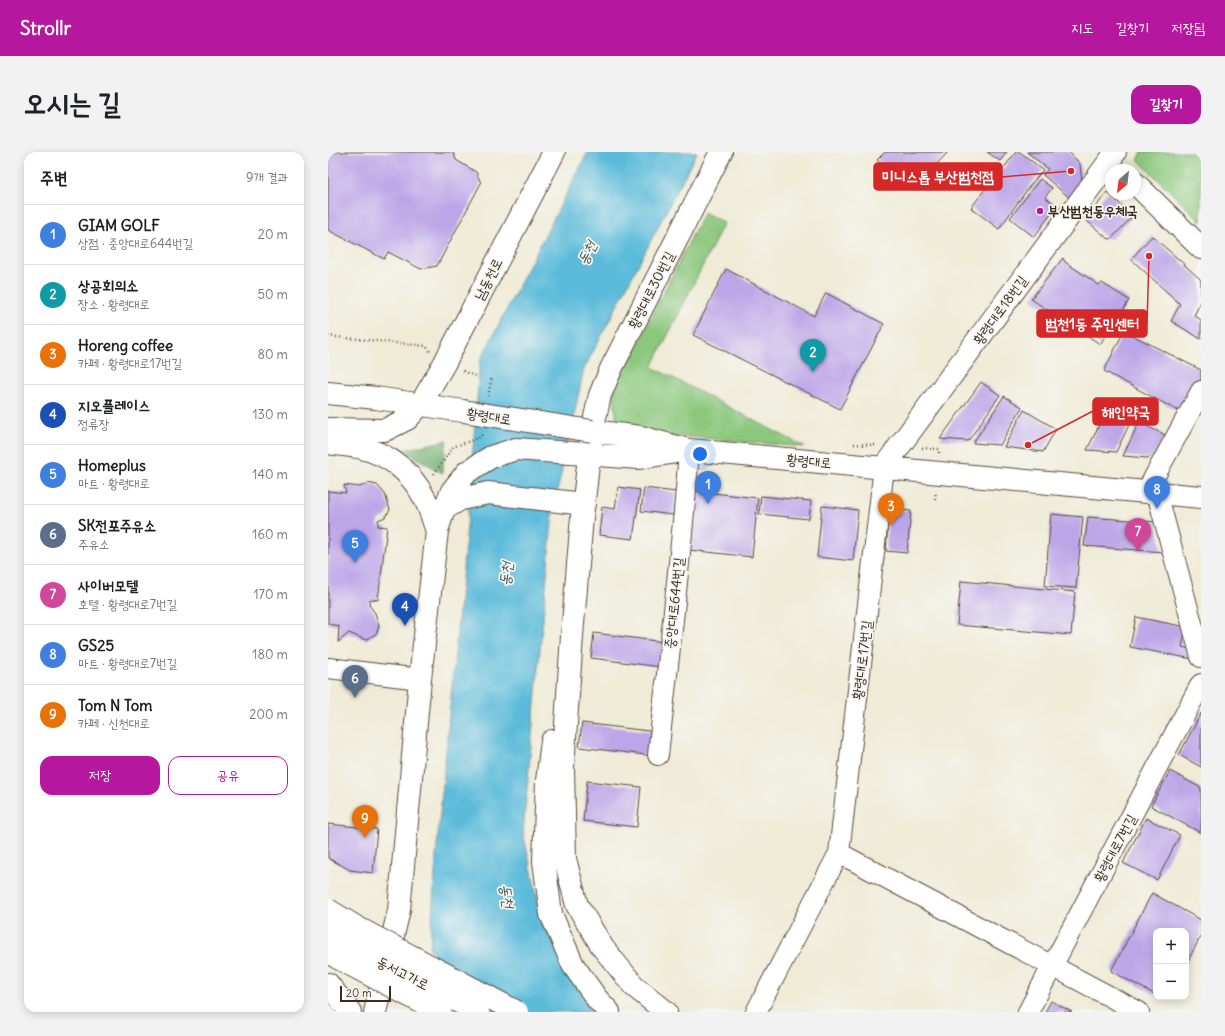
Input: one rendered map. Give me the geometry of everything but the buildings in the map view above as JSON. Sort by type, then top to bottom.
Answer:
[{"type":"main road","name":"남동천로","points":[[420,405],[444,364],[554,152]]},
{"type":"main road","name":"황령대로30번길","points":[[592,431],[600,395],[611,369],[721,152]]},
{"type":"main road","name":"황령대로18번길","points":[[884,467],[1113,158]]},
{"type":"main road","points":[[1141,189],[1201,248]]},
{"type":"main road","name":"황령대로","points":[[328,394],[376,398],[641,437],[688,450],[1201,497]]},
{"type":"main road","points":[[328,429],[385,430],[407,419],[420,405]]},
{"type":"main road","points":[[592,431],[589,455],[574,502],[572,636],[563,767],[565,859],[577,905],[603,948],[634,986],[666,1012]]},
{"type":"main road","points":[[328,443],[362,448],[384,455],[402,467],[418,486],[437,531]]},
{"type":"main road","points":[[375,1012],[399,910],[420,679],[437,531],[452,504],[452,491],[467,472],[491,457],[516,449],[639,458],[688,450]]},
{"type":"main road","points":[[452,504],[488,493],[574,502]]},
{"type":"main road","points":[[572,636],[557,700],[547,781],[544,861],[551,914],[573,965],[597,999],[610,1012]]},
{"type":"main road","points":[[328,910],[356,927],[517,1012]]},
{"type":"main road","points":[[328,919],[355,936],[419,1012]]},
{"type":"main road","name":"동서고가로","points":[[328,931],[346,943],[478,1012]]},
{"type":"main road","name":"동서고가로","points":[[331,954],[440,1012]]},
{"type":"main road","points":[[328,984],[350,1012]]},
{"type":"street","points":[[1201,391],[1152,492],[1201,657]]},
{"type":"street","name":"중앙대로644번길","points":[[658,755],[678,573],[688,450]]},
{"type":"street","name":"황령대로17번길","points":[[756,1012],[839,852],[884,467]]},
{"type":"street","points":[[328,668],[420,679]]},
{"type":"street","name":"황령대로7번길","points":[[1028,1012],[1201,684]]},
{"type":"street","points":[[839,852],[1052,967],[1139,1012]]},
{"type":"path","points":[[328,336],[426,346],[444,364]]},
{"type":"path","points":[[434,474],[453,447]]},
{"type":"green space","points":[[1142,152],[1201,152],[1201,222],[1138,160]]},
{"type":"green space","points":[[704,212],[724,223],[652,367],[805,447],[655,434],[633,430],[617,421],[613,393]]},
{"type":"green space","points":[[447,440],[442,473],[403,450]]},
{"type":"water","name":"동천","points":[[588,152],[697,152],[584,369],[553,511],[523,832],[539,904],[582,996],[594,1012],[479,1012],[430,949],[436,857],[467,526],[480,361]]},
{"type":"place","name":"미니스톱 부산범천점","points":[[1071,171]]},
{"type":"place","name":"부산범천동우체국","points":[[1040,211]]},
{"type":"place","name":"범천1동 주민센터","points":[[1149,256]]},
{"type":"place","name":"상공회의소","points":[[813,372]]},
{"type":"place","name":"해인약국","points":[[1028,445]]},
{"type":"place","name":"GIAM GOLF","points":[[708,504]]},
{"type":"place","name":"GS25","points":[[1157,509]]},
{"type":"place","name":"Horeng coffee","points":[[891,526]]},
{"type":"place","name":"사이버모텔","points":[[1138,551]]},
{"type":"place","name":"Homeplus","points":[[355,563]]},
{"type":"place","name":"지오플레이스","points":[[405,626]]},
{"type":"place","name":"SK전포주유소","points":[[355,698]]},
{"type":"place","name":"Tom N Tom","points":[[365,838]]}]
